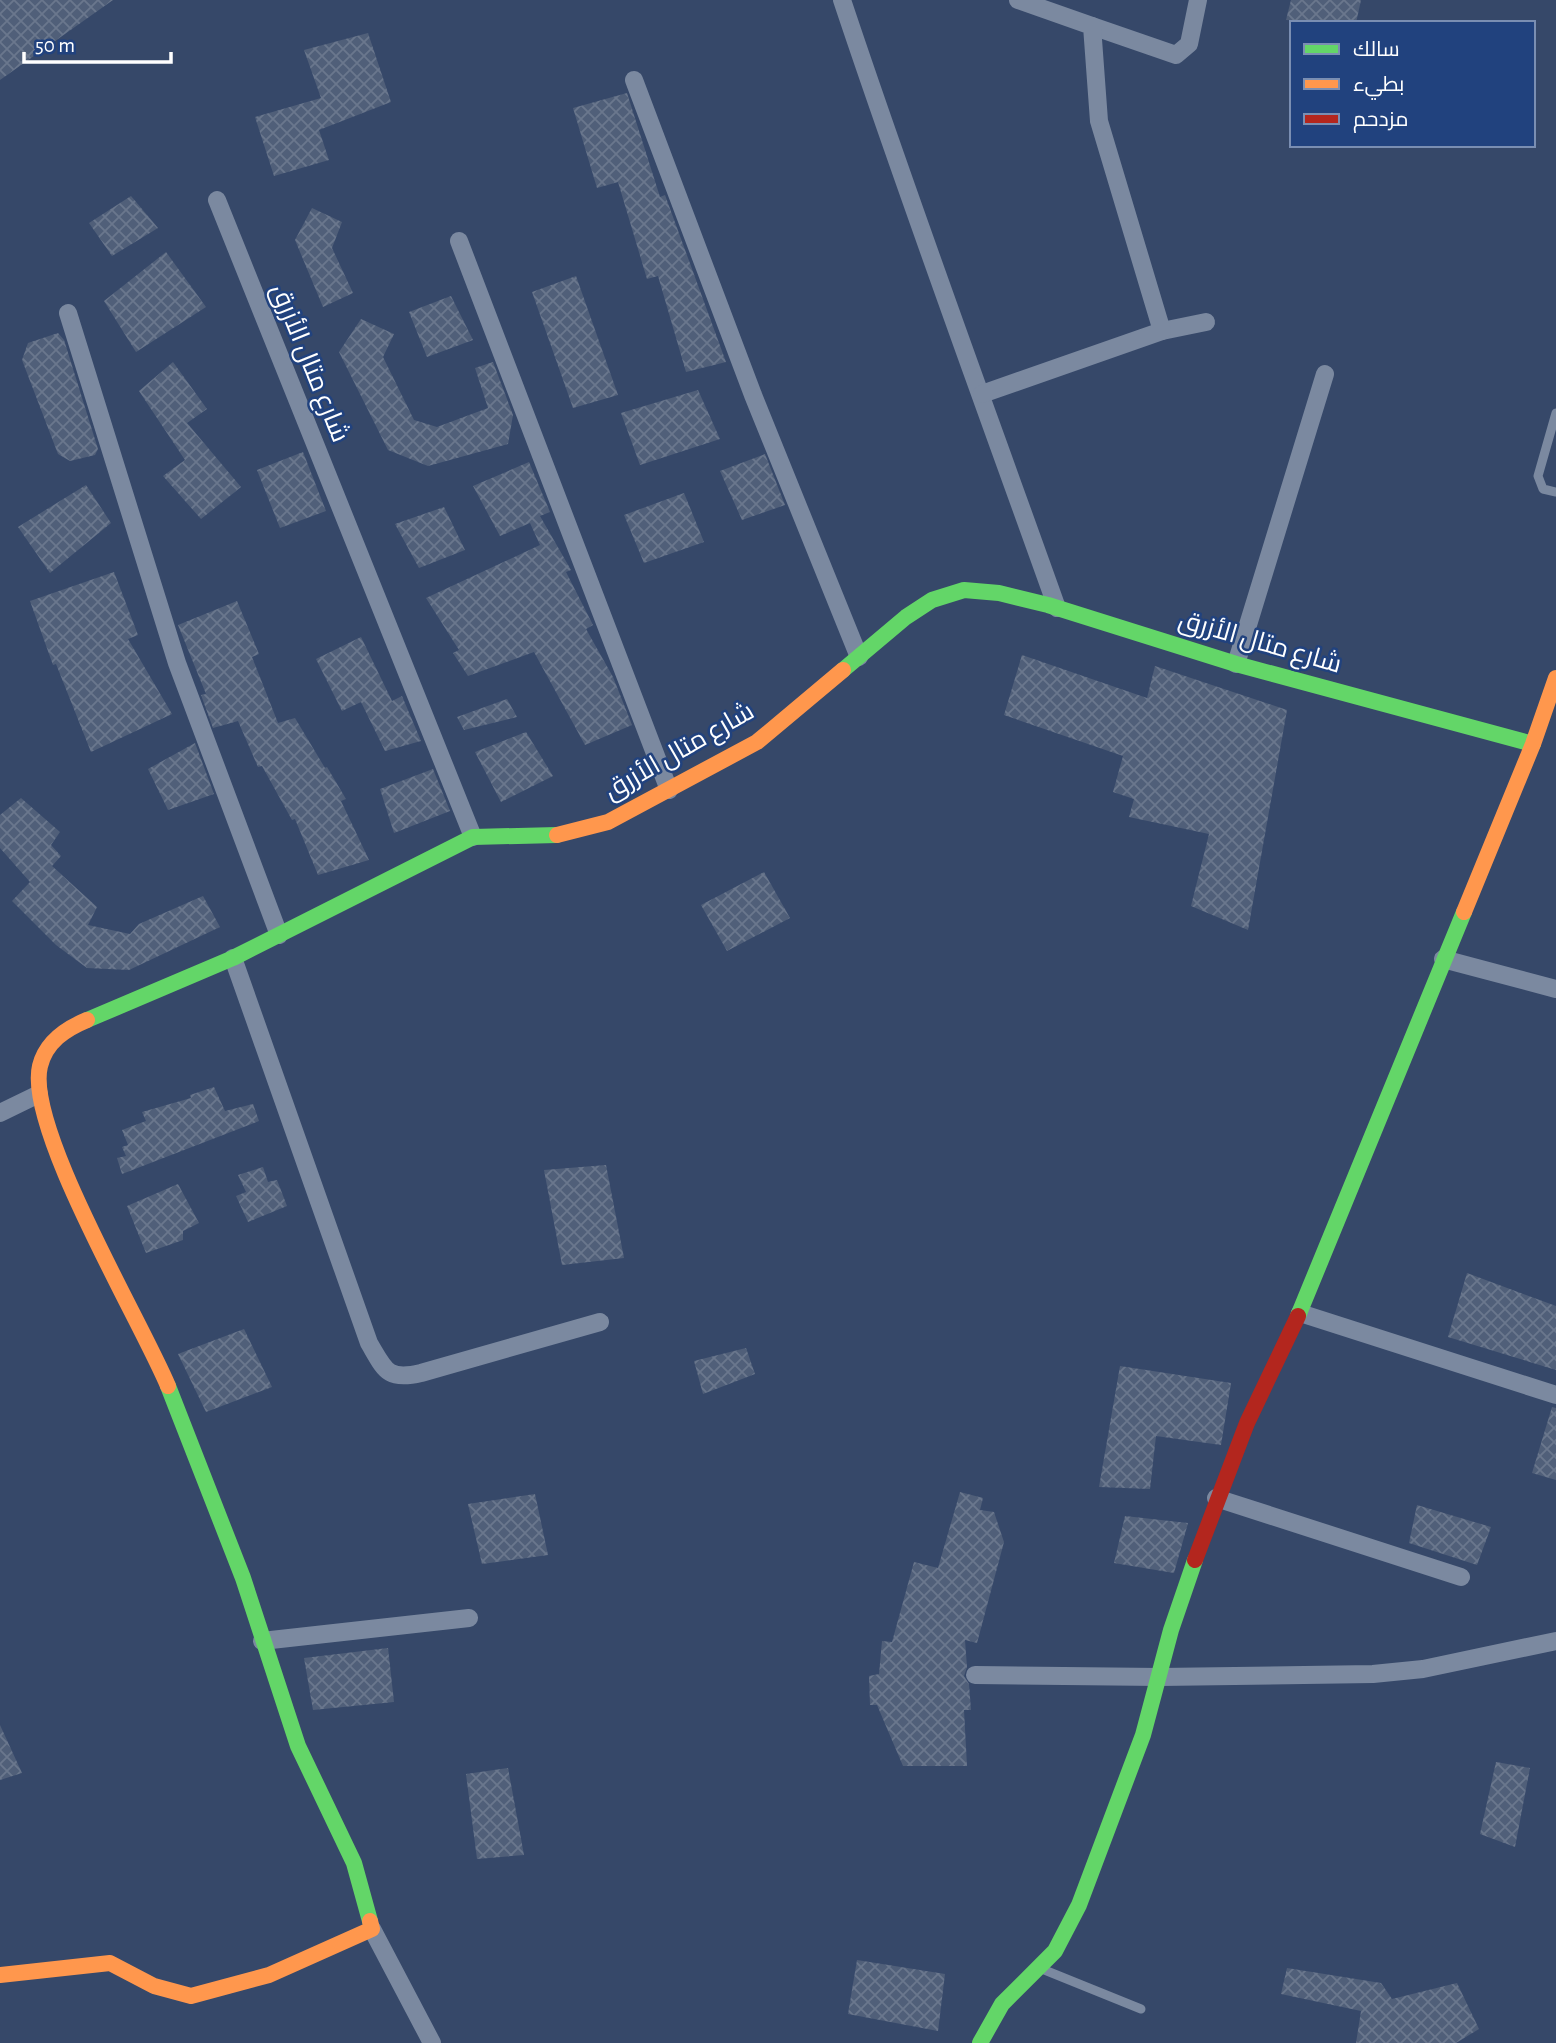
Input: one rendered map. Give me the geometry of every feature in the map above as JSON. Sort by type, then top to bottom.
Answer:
[{"type":"street","points":[[842,0],[909,202],[982,394],[1057,608]]},
{"type":"street","points":[[1018,0],[1175,55],[1189,44],[1198,0]]},
{"type":"street","points":[[1092,26],[1099,121],[1162,331]]},
{"type":"street","points":[[634,80],[758,407],[859,657]]},
{"type":"street","name":"شارع متال الأزرق","points":[[217,200],[472,837],[562,835],[608,822],[757,742],[906,617],[932,600],[964,590],[999,593],[1057,608],[1236,664],[1533,744]]},
{"type":"street","points":[[459,241],[669,790]]},
{"type":"street","points":[[68,313],[177,663],[279,935]]},
{"type":"street","points":[[982,394],[1162,331],[1206,323]]},
{"type":"street","points":[[1236,664],[1325,374]]},
{"type":"street","points":[[980,2043],[1002,2004],[1055,1951],[1079,1905],[1110,1829],[1160,1677],[1171,1630],[1216,1498],[1247,1423],[1300,1313],[1533,744],[1556,678]]},
{"type":"street","points":[[432,2043],[372,1929],[354,1863],[298,1745],[243,1578],[200,1461],[165,1378],[133,1320],[58,1155],[39,1094],[39,1068],[47,1047],[70,1027],[233,958],[472,837]]},
{"type":"street","points":[[233,958],[369,1343],[389,1373],[396,1377],[413,1375],[600,1322]]},
{"type":"street","points":[[1443,959],[1556,989]]},
{"type":"street","points":[[0,1113],[39,1094]]},
{"type":"street","points":[[1300,1313],[1556,1395]]},
{"type":"street","points":[[1216,1498],[1461,1577]]},
{"type":"street","points":[[262,1641],[469,1618]]},
{"type":"street","points":[[975,1675],[1160,1677],[1373,1674],[1423,1669],[1556,1641]]},
{"type":"street","points":[[0,1975],[110,1963],[154,1986],[191,1996],[269,1975],[323,1954],[372,1929]]},
{"type":"lane","points":[[1556,413],[1538,476],[1543,489],[1556,492]]},
{"type":"lane","points":[[1039,1968],[1141,2010]]},
{"type":"building","points":[[0,0],[113,0],[0,80]]},
{"type":"building","points":[[1291,0],[1361,0],[1356,21],[1286,20]]},
{"type":"building","points":[[368,33],[391,102],[319,130],[329,160],[274,176],[255,117],[321,98],[304,50]]},
{"type":"building","points":[[627,93],[660,197],[665,195],[726,362],[686,372],[658,276],[647,279],[618,182],[597,188],[573,108]]},
{"type":"building","points":[[131,196],[158,228],[112,256],[89,223]]},
{"type":"building","points":[[312,208],[342,222],[332,248],[353,293],[323,307],[295,240]]},
{"type":"building","points":[[166,252],[206,307],[136,352],[104,301]]},
{"type":"building","points":[[576,276],[618,395],[573,408],[532,292]]},
{"type":"building","points":[[451,296],[473,340],[427,357],[409,312]]},
{"type":"building","points":[[361,319],[394,334],[383,357],[414,420],[437,427],[488,408],[475,368],[493,362],[513,415],[508,444],[428,466],[388,450],[339,352]]},
{"type":"building","points":[[58,333],[64,340],[98,449],[95,455],[70,461],[58,454],[22,360],[28,343]]},
{"type":"building","points":[[173,362],[207,409],[187,423],[241,487],[201,519],[163,476],[185,460],[139,391]]},
{"type":"building","points":[[698,390],[720,439],[640,465],[621,413]]},
{"type":"building","points":[[303,452],[326,511],[280,528],[257,470]]},
{"type":"building","points":[[765,454],[785,505],[742,520],[720,471]]},
{"type":"building","points":[[529,462],[550,512],[540,516],[571,570],[566,572],[593,625],[586,629],[613,677],[632,725],[585,745],[534,652],[468,676],[453,653],[459,650],[426,598],[540,545],[530,523],[500,536],[473,486]]},
{"type":"building","points":[[86,485],[111,523],[50,573],[18,527]]},
{"type":"building","points":[[684,493],[704,542],[644,563],[624,515]]},
{"type":"building","points":[[444,507],[465,550],[419,568],[395,524]]},
{"type":"building","points":[[114,572],[138,635],[128,639],[172,714],[91,752],[56,664],[53,665],[30,601]]},
{"type":"building","points":[[237,601],[259,654],[252,657],[278,723],[295,718],[346,799],[341,801],[369,860],[318,875],[295,819],[292,820],[262,766],[258,767],[238,721],[213,728],[201,695],[206,694],[178,625]]},
{"type":"building","points":[[361,637],[392,701],[402,696],[421,741],[385,751],[361,702],[342,711],[316,659]]},
{"type":"building","points":[[1022,655],[1147,698],[1155,666],[1287,710],[1248,930],[1191,906],[1209,834],[1129,817],[1134,799],[1113,792],[1123,756],[1004,715]]},
{"type":"building","points":[[507,699],[517,717],[464,730],[457,717]]},
{"type":"building","points":[[526,732],[553,776],[501,802],[475,752]]},
{"type":"building","points":[[195,743],[214,794],[168,810],[148,769]]},
{"type":"building","points":[[433,769],[450,811],[394,833],[380,789]]},
{"type":"building","points":[[21,798],[60,832],[51,845],[61,856],[52,866],[97,907],[88,925],[130,934],[139,924],[203,896],[220,927],[129,970],[87,968],[56,945],[12,901],[30,882],[0,848],[0,815]]},
{"type":"building","points":[[764,872],[790,918],[727,951],[701,905]]},
{"type":"building","points":[[214,1087],[225,1111],[253,1104],[259,1121],[122,1174],[117,1158],[126,1156],[122,1147],[128,1145],[122,1130],[146,1121],[142,1112],[191,1098],[190,1095]]},
{"type":"building","points":[[606,1165],[624,1258],[562,1265],[544,1170]]},
{"type":"building","points":[[263,1167],[268,1182],[277,1180],[287,1206],[248,1222],[236,1196],[246,1192],[238,1175]]},
{"type":"building","points":[[178,1184],[199,1223],[183,1231],[183,1240],[146,1253],[127,1206]]},
{"type":"building","points":[[1467,1273],[1556,1306],[1556,1370],[1448,1337]]},
{"type":"building","points":[[244,1329],[272,1387],[206,1412],[178,1354]]},
{"type":"building","points":[[746,1348],[755,1374],[703,1394],[694,1361]]},
{"type":"building","points":[[1120,1366],[1231,1383],[1221,1445],[1156,1436],[1150,1489],[1099,1487]]},
{"type":"building","points":[[1552,1407],[1556,1408],[1556,1480],[1532,1473]]},
{"type":"building","points":[[960,1492],[983,1498],[980,1510],[994,1512],[1004,1542],[977,1643],[965,1640],[967,1667],[964,1676],[969,1684],[971,1710],[964,1710],[967,1766],[903,1766],[877,1705],[870,1705],[869,1676],[879,1674],[882,1641],[892,1642],[914,1562],[938,1568]]},
{"type":"building","points":[[535,1494],[548,1555],[482,1564],[468,1504]]},
{"type":"building","points":[[1417,1505],[1491,1527],[1477,1565],[1409,1543]]},
{"type":"building","points":[[1125,1516],[1188,1523],[1174,1573],[1114,1563]]},
{"type":"building","points":[[388,1648],[394,1702],[313,1710],[304,1658]]},
{"type":"building","points":[[0,1725],[22,1773],[0,1780]]},
{"type":"building","points":[[1496,1762],[1530,1768],[1515,1847],[1480,1834]]},
{"type":"building","points":[[508,1768],[524,1855],[477,1859],[466,1774]]},
{"type":"building","points":[[857,1960],[945,1974],[938,2031],[848,2014]]},
{"type":"building","points":[[1287,1968],[1381,1983],[1392,1999],[1457,1983],[1479,2029],[1456,2043],[1356,2043],[1361,2011],[1281,1994]]},
{"type":"traffic: fast","points":[[843,670],[906,617],[932,600],[964,590],[999,593],[1048,605],[1236,664],[1533,744]]},
{"type":"traffic: fast","points":[[87,1020],[233,958],[473,837],[557,835]]},
{"type":"traffic: fast","points":[[1298,1316],[1464,912]]},
{"type":"traffic: fast","points":[[168,1386],[243,1578],[298,1746],[354,1863],[370,1921]]},
{"type":"traffic: fast","points":[[980,2043],[1002,2004],[1055,1951],[1079,1905],[1143,1735],[1171,1630],[1195,1560]]},
{"type":"traffic: slow","points":[[557,835],[608,822],[757,742],[843,670]]},
{"type":"traffic: slow","points":[[1464,912],[1533,744],[1556,678]]},
{"type":"traffic: slow","points":[[87,1020],[64,1032],[47,1050],[40,1066],[40,1095],[50,1133],[67,1177],[168,1386]]},
{"type":"traffic: slow","points":[[0,1975],[110,1963],[154,1986],[191,1996],[269,1975],[372,1929],[370,1921]]},
{"type":"traffic: jam","points":[[1195,1560],[1247,1423],[1298,1316]]}]
